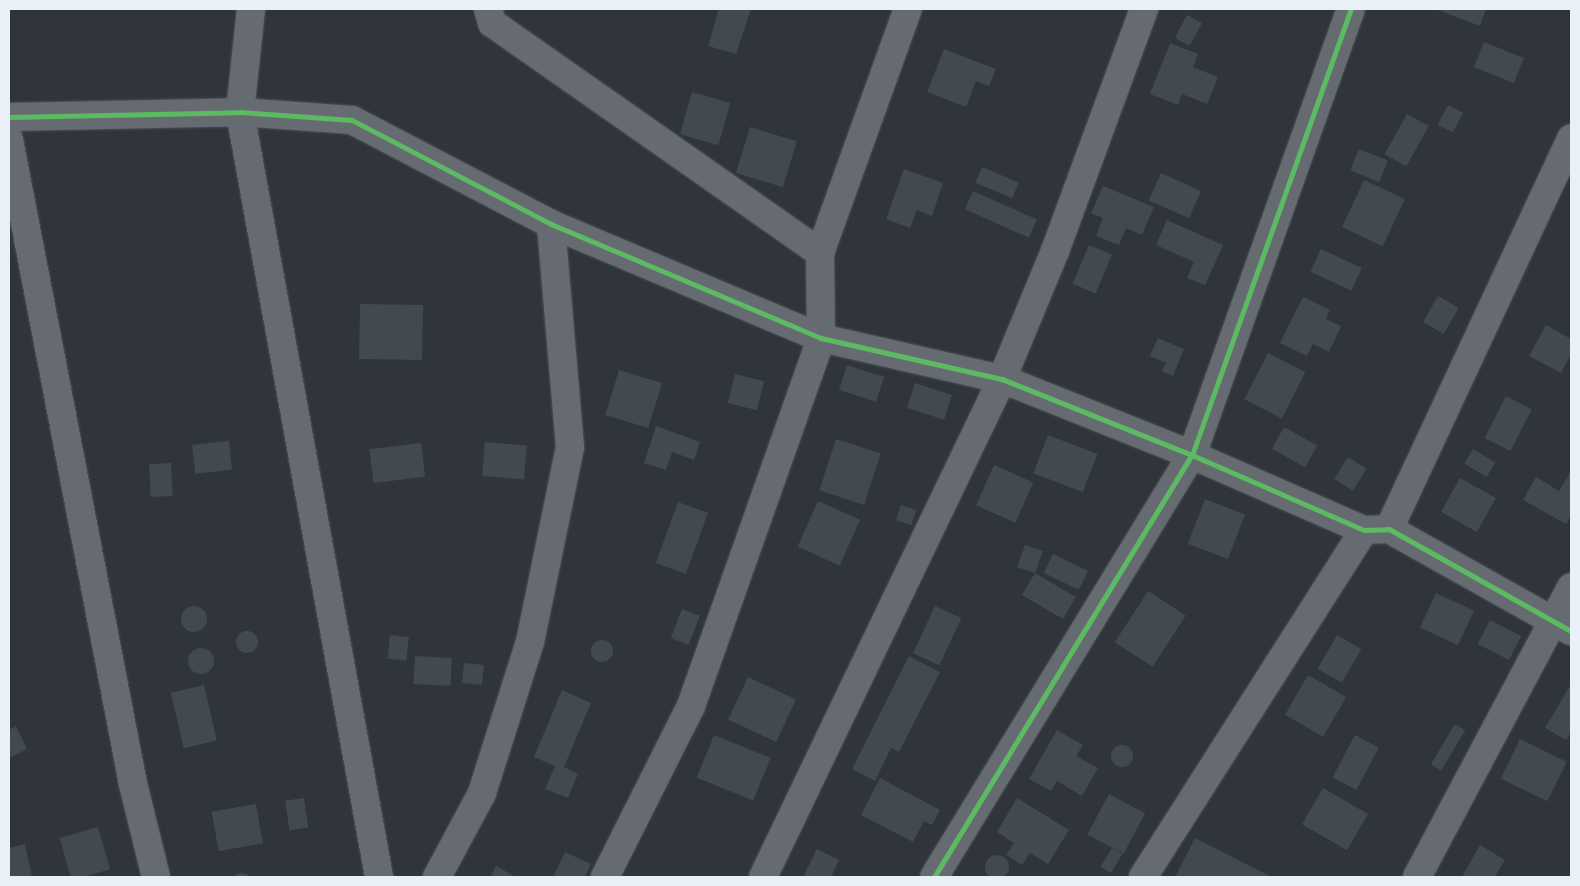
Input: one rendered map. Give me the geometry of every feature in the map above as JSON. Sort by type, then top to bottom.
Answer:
[{"type":"street","points":[[251,9],[240,112],[379,877]]},
{"type":"street","points":[[488,9],[492,23],[820,253]]},
{"type":"street","points":[[606,877],[691,706],[821,338],[820,253],[908,9]]},
{"type":"street","points":[[763,877],[1002,380],[1056,251],[1144,9]]},
{"type":"street","points":[[934,877],[1192,455],[1351,9]]},
{"type":"street","points":[[9,117],[240,112],[352,120],[550,224],[821,338],[1002,380],[1376,529],[1563,626]]},
{"type":"street","points":[[1143,877],[1376,529],[1571,138]]},
{"type":"street","points":[[9,140],[133,784],[156,877]]},
{"type":"street","points":[[437,877],[482,793],[530,642],[570,447],[550,224]]},
{"type":"street","points":[[1417,877],[1563,626],[1571,587]]},
{"type":"building","points":[[719,9],[751,9],[736,54],[708,46]]},
{"type":"building","points":[[1435,9],[1486,9],[1480,26]]},
{"type":"building","points":[[1187,15],[1202,23],[1190,46],[1175,38]]},
{"type":"building","points":[[1484,42],[1524,58],[1514,83],[1474,67]]},
{"type":"building","points":[[1170,43],[1198,54],[1193,67],[1218,77],[1207,104],[1182,94],[1178,105],[1150,94]]},
{"type":"building","points":[[944,49],[996,69],[989,86],[976,81],[966,107],[927,92]]},
{"type":"building","points":[[692,92],[730,103],[718,145],[680,134]]},
{"type":"building","points":[[1448,105],[1463,113],[1453,132],[1438,124]]},
{"type":"building","points":[[1407,114],[1429,126],[1407,166],[1385,154]]},
{"type":"building","points":[[750,127],[797,141],[783,187],[736,173]]},
{"type":"building","points":[[1359,149],[1388,161],[1379,182],[1350,170]]},
{"type":"building","points":[[982,167],[1019,183],[1012,198],[975,183]]},
{"type":"building","points":[[904,169],[943,183],[932,216],[917,210],[910,228],[886,219]]},
{"type":"building","points":[[1161,173],[1201,191],[1189,218],[1149,200]]},
{"type":"building","points":[[1364,180],[1405,199],[1383,246],[1342,227]]},
{"type":"building","points":[[1103,186],[1154,207],[1142,235],[1126,228],[1119,245],[1096,236],[1103,218],[1091,213]]},
{"type":"building","points":[[973,191],[1037,219],[1029,238],[965,209]]},
{"type":"building","points":[[1167,220],[1223,245],[1205,285],[1187,278],[1194,262],[1156,245]]},
{"type":"building","points":[[1089,245],[1112,255],[1096,293],[1073,284]]},
{"type":"building","points":[[1321,249],[1362,268],[1351,291],[1310,272]]},
{"type":"building","points":[[1438,296],[1459,308],[1444,334],[1423,322]]},
{"type":"building","points":[[1303,297],[1330,310],[1326,319],[1341,326],[1329,352],[1313,344],[1307,356],[1280,343]]},
{"type":"building","points":[[360,304],[423,305],[422,360],[359,359]]},
{"type":"building","points":[[1546,325],[1571,339],[1571,354],[1561,373],[1529,356]]},
{"type":"building","points":[[1158,338],[1184,349],[1173,376],[1162,371],[1166,363],[1150,356]]},
{"type":"building","points":[[1268,353],[1305,372],[1282,418],[1244,399]]},
{"type":"building","points":[[847,365],[884,377],[876,402],[839,390]]},
{"type":"building","points":[[619,370],[662,383],[648,428],[605,415]]},
{"type":"building","points":[[735,374],[764,381],[757,410],[728,403]]},
{"type":"building","points":[[915,383],[952,395],[944,420],[907,408]]},
{"type":"building","points":[[1506,396],[1532,409],[1511,451],[1485,438]]},
{"type":"building","points":[[656,426],[700,442],[694,460],[672,452],[666,470],[644,463]]},
{"type":"building","points":[[1284,427],[1317,445],[1305,467],[1272,449]]},
{"type":"building","points":[[1048,435],[1097,454],[1083,492],[1033,473]]},
{"type":"building","points":[[836,439],[881,454],[864,505],[819,490]]},
{"type":"building","points":[[229,441],[232,470],[195,474],[192,445]]},
{"type":"building","points":[[485,442],[527,446],[524,480],[482,476]]},
{"type":"building","points":[[421,443],[425,477],[374,483],[369,449]]},
{"type":"building","points":[[1473,449],[1495,462],[1487,477],[1464,464]]},
{"type":"building","points":[[1348,457],[1367,469],[1353,491],[1334,479]]},
{"type":"building","points":[[171,463],[173,496],[151,497],[149,464]]},
{"type":"building","points":[[994,465],[1033,482],[1015,523],[976,505]]},
{"type":"building","points":[[1571,471],[1571,515],[1566,524],[1523,500],[1536,477],[1559,491]]},
{"type":"building","points":[[1460,478],[1496,498],[1477,532],[1441,512]]},
{"type":"building","points":[[1205,499],[1245,514],[1228,559],[1188,544]]},
{"type":"building","points":[[818,501],[860,520],[840,565],[798,547]]},
{"type":"building","points":[[678,502],[708,513],[686,574],[656,563]]},
{"type":"building","points":[[901,505],[916,510],[911,525],[896,520]]},
{"type":"building","points":[[1025,545],[1043,551],[1035,573],[1017,567]]},
{"type":"building","points":[[1053,554],[1088,571],[1079,590],[1044,573]]},
{"type":"building","points":[[1035,573],[1076,597],[1063,619],[1022,595]]},
{"type":"building","points":[[1148,591],[1186,616],[1153,667],[1115,642]]},
{"type":"building","points":[[1436,593],[1474,611],[1458,645],[1420,627]]},
{"type":"building","points":[[194,606],[203,610],[207,619],[203,628],[194,632],[185,628],[181,619],[185,610]]},
{"type":"building","points":[[935,606],[961,618],[939,665],[913,653]]},
{"type":"building","points":[[682,609],[700,616],[689,645],[671,638]]},
{"type":"building","points":[[1490,620],[1521,636],[1509,660],[1478,644]]},
{"type":"building","points":[[247,631],[255,634],[258,642],[255,650],[247,653],[239,650],[236,642],[239,634]]},
{"type":"building","points":[[390,635],[409,637],[406,661],[387,659]]},
{"type":"building","points":[[1337,635],[1361,649],[1342,683],[1318,669]]},
{"type":"building","points":[[602,640],[610,643],[613,651],[610,659],[602,662],[594,659],[591,651],[594,643]]},
{"type":"building","points":[[201,648],[210,652],[214,661],[210,670],[201,674],[192,670],[188,661],[192,652]]},
{"type":"building","points":[[415,656],[452,658],[450,686],[414,684]]},
{"type":"building","points":[[909,656],[940,672],[899,752],[891,748],[875,781],[852,769]]},
{"type":"building","points":[[464,663],[484,665],[482,685],[462,683]]},
{"type":"building","points":[[1308,675],[1346,697],[1323,737],[1285,715]]},
{"type":"building","points":[[748,677],[796,699],[776,742],[728,720]]},
{"type":"building","points":[[1571,684],[1571,732],[1566,740],[1545,728]]},
{"type":"building","points":[[204,685],[217,741],[184,748],[171,693]]},
{"type":"building","points":[[562,690],[591,703],[564,767],[578,774],[568,798],[545,789],[555,766],[534,757]]},
{"type":"building","points":[[1455,724],[1465,730],[1441,770],[1431,764]]},
{"type":"building","points":[[16,726],[27,749],[9,758],[9,730]]},
{"type":"building","points":[[1057,730],[1083,745],[1076,756],[1098,768],[1082,796],[1057,781],[1051,791],[1029,779]]},
{"type":"building","points":[[714,735],[771,758],[753,801],[697,778]]},
{"type":"building","points":[[1355,735],[1379,748],[1356,790],[1332,777]]},
{"type":"building","points":[[1520,739],[1567,762],[1547,801],[1501,779]]},
{"type":"building","points":[[1122,745],[1130,748],[1133,756],[1130,764],[1122,767],[1114,764],[1111,756],[1114,748]]},
{"type":"building","points":[[880,778],[940,810],[932,825],[924,821],[913,842],[861,815]]},
{"type":"building","points":[[1323,788],[1368,814],[1347,850],[1302,824]]},
{"type":"building","points":[[1109,794],[1145,813],[1124,854],[1087,835]]},
{"type":"building","points":[[304,798],[308,828],[289,830],[285,801]]},
{"type":"building","points":[[1017,798],[1069,830],[1048,864],[1030,853],[1022,865],[1006,855],[1014,843],[997,832]]},
{"type":"building","points":[[256,804],[263,843],[219,851],[212,812]]},
{"type":"building","points":[[98,827],[110,869],[83,877],[71,877],[60,838]]},
{"type":"building","points":[[1195,838],[1270,876],[1175,877]]},
{"type":"building","points":[[25,844],[32,877],[9,877],[9,848]]},
{"type":"building","points":[[1480,845],[1505,860],[1495,877],[1462,877]]},
{"type":"building","points":[[1112,848],[1122,854],[1111,873],[1101,867]]},
{"type":"building","points":[[817,849],[839,860],[831,877],[803,877]]},
{"type":"building","points":[[565,852],[591,864],[585,877],[553,877]]},
{"type":"building","points":[[997,855],[1006,858],[1009,867],[1006,876],[997,879],[988,876],[985,867],[988,858]]},
{"type":"building","points":[[496,866],[516,877],[490,877]]},
{"type":"building","points":[[238,873],[247,874],[251,877],[233,877]]},
{"type":"cycle path","points":[[934,877],[1192,455],[1351,9]]},
{"type":"cycle path","points":[[9,117],[240,112],[352,120],[551,224],[821,338],[1002,379],[1192,455],[1364,530],[1389,529],[1571,631]]}]
